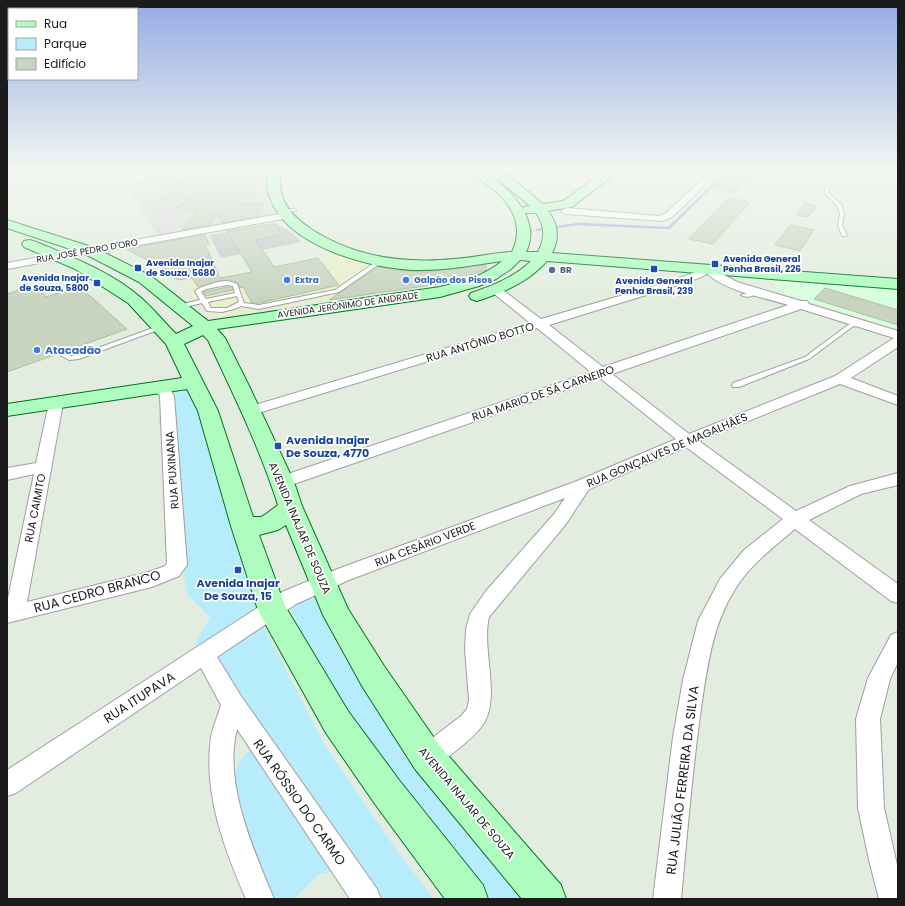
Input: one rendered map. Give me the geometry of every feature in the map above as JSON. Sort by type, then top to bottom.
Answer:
[{"type":"main road","points":[[288,213],[314,238],[356,256],[379,262],[417,265],[452,264],[516,256],[542,257],[898,284]]},
{"type":"main road","points":[[516,256],[523,243],[521,220],[517,213]]},
{"type":"main road","points":[[521,220],[524,213]]},
{"type":"main road","points":[[542,257],[550,242],[550,224],[543,213]]},
{"type":"main road","points":[[550,224],[561,213]]},
{"type":"main road","points":[[521,220],[539,220],[550,224]]},
{"type":"main road","name":"AVENIDA INAJAR DE SOUZA","points":[[7,224],[90,251],[145,279],[181,306],[210,333],[250,411],[282,482],[290,506],[337,615],[373,676],[427,757],[548,899]]},
{"type":"main road","points":[[7,238],[31,245],[59,256],[80,266],[117,288],[134,300],[174,342],[208,411],[243,526],[272,610],[337,722],[387,792],[469,899]]},
{"type":"main road","name":"AVENIDA JERÔNIMO DE ANDRADE","points":[[500,282],[516,256]]},
{"type":"main road","name":"AVENIDA JERÔNIMO DE ANDRADE","points":[[174,342],[210,333],[245,332],[375,307],[457,300],[527,271],[542,257]]},
{"type":"main road","points":[[474,262],[500,282]]},
{"type":"main road","points":[[7,410],[157,389],[195,382]]},
{"type":"main road","points":[[243,526],[250,527],[270,523],[285,513],[290,506]]},
{"type":"street","name":"RUA JOSÉ PEDRO D'ORO","points":[[7,266],[281,213]]},
{"type":"street","points":[[605,213],[654,220],[660,219],[671,213]]},
{"type":"street","points":[[708,269],[718,277],[760,292],[803,304],[853,323],[898,335]]},
{"type":"street","name":"RUA ANTÔNIO BOTTO","points":[[250,411],[682,281],[696,276],[708,269]]},
{"type":"street","points":[[748,272],[759,287],[760,292]]},
{"type":"street","points":[[500,282],[541,324],[687,440],[898,595]]},
{"type":"street","name":"RUA MARIO DE SÁ CARNEIRO","points":[[282,482],[803,304]]},
{"type":"street","name":"RUA GONÇALVES DE MAGALHÃES","points":[[427,757],[452,738],[475,717],[479,708],[480,700],[476,629],[480,614],[560,519],[583,485],[687,440],[840,379],[898,341]]},
{"type":"street","points":[[840,379],[898,401]]},
{"type":"street","name":"RUA PUXINANA","points":[[157,389],[164,390],[167,396],[178,558]]},
{"type":"street","name":"RUA CAIMITO","points":[[11,614],[56,403]]},
{"type":"street","points":[[7,474],[43,466]]},
{"type":"street","name":"RUA JULIÃO FERREIRA DA SILVA","points":[[667,899],[684,737],[694,680],[708,621],[726,585],[751,555],[794,520],[856,490],[898,479]]},
{"type":"street","name":"RUA CESÁRIO VERDE","points":[[272,610],[289,598],[342,575],[583,485]]},
{"type":"street","name":"RUA CEDRO BRANCO","points":[[11,614],[152,579],[172,571],[177,565],[178,558]]},
{"type":"street","name":"RUA ITUPAVA","points":[[7,784],[272,610]]},
{"type":"street","points":[[893,899],[882,860],[871,808],[868,719],[879,678],[898,641]]},
{"type":"street","name":"RUA RÓSSIO DO CARMO","points":[[204,654],[233,704],[367,899]]},
{"type":"street","points":[[233,704],[223,736],[222,770],[231,822],[251,881],[260,899]]},
{"type":"lane","points":[[842,213],[840,224],[844,235]]},
{"type":"lane","points":[[241,304],[239,294],[233,284],[211,286],[198,291],[207,309],[212,311],[236,307],[241,304],[260,307],[338,291],[379,262]]},
{"type":"lane","points":[[181,306],[239,294]]},
{"type":"lane","points":[[736,385],[807,358],[853,323]]},
{"type":"lane","points":[[63,355],[69,358],[77,358],[161,327]]},
{"type":"shaded area","points":[[144,213],[272,213],[273,216],[158,237]]},
{"type":"shaded area","points":[[274,223],[291,232],[302,242],[221,258],[209,235]]},
{"type":"shaded area","points":[[337,253],[379,266],[329,300],[219,317],[210,316],[182,284]]},
{"type":"shaded area","points":[[781,279],[898,289],[898,329],[786,294],[776,288],[774,283]]},
{"type":"green space","points":[[192,384],[246,577],[264,627],[324,744],[395,848],[434,899],[372,899],[351,868],[319,874],[294,899],[266,899],[232,791],[238,763],[256,744],[208,647],[194,646],[210,617],[187,594],[181,555],[175,432],[161,431],[158,420],[164,400],[172,390]]},
{"type":"green space","points":[[308,598],[314,599],[338,646],[367,695],[391,729],[535,899],[493,899],[409,804],[307,651],[291,609],[292,605]]},
{"type":"building","points":[[196,213],[217,213],[209,225],[182,230]]},
{"type":"building","points":[[217,213],[259,213],[257,217],[223,223]]},
{"type":"building","points":[[713,213],[740,213],[713,244],[689,239]]},
{"type":"building","points":[[797,213],[811,213],[808,217],[796,215]]},
{"type":"building","points":[[274,224],[282,235],[256,240],[274,267],[318,258],[339,285],[259,303],[252,303],[243,287],[240,288],[238,283],[223,280],[198,287],[192,278],[177,280],[162,268],[126,249],[205,235],[209,244],[205,244],[220,278],[252,272],[227,231]]},
{"type":"building","points":[[790,225],[814,230],[800,251],[775,245]]},
{"type":"building","name":"Galpão dos Pisos","points":[[486,265],[486,270],[439,284],[329,300],[378,267],[425,272]]},
{"type":"building","name":"Atacadão","points":[[35,285],[46,297],[79,286],[127,329],[7,372],[7,294]]},
{"type":"building","points":[[232,287],[233,290],[206,296],[203,292]]},
{"type":"building","points":[[825,288],[898,310],[898,325],[814,299]]},
{"type":"waterway","points":[[537,230],[578,224],[669,228],[684,213]]},
{"type":"place","name":"Avenida General Penha Brasil, 226","points":[[715,264]]},
{"type":"place","name":"Avenida Inajar de Souza, 5680","points":[[138,268]]},
{"type":"place","name":"Avenida General Penha Brasil, 239","points":[[654,269]]},
{"type":"place","name":"BR","points":[[552,270]]},
{"type":"place","name":"Extra","points":[[287,280]]},
{"type":"place","name":"Galpão dos Pisos","points":[[406,280]]},
{"type":"place","name":"Avenida Inajar de Souza, 5800","points":[[97,283]]},
{"type":"place","name":"Atacadão","points":[[37,350]]},
{"type":"place","name":"Avenida Inajar De Souza, 4770","points":[[278,446]]},
{"type":"place","name":"Avenida Inajar De Souza, 15","points":[[238,570]]}]
